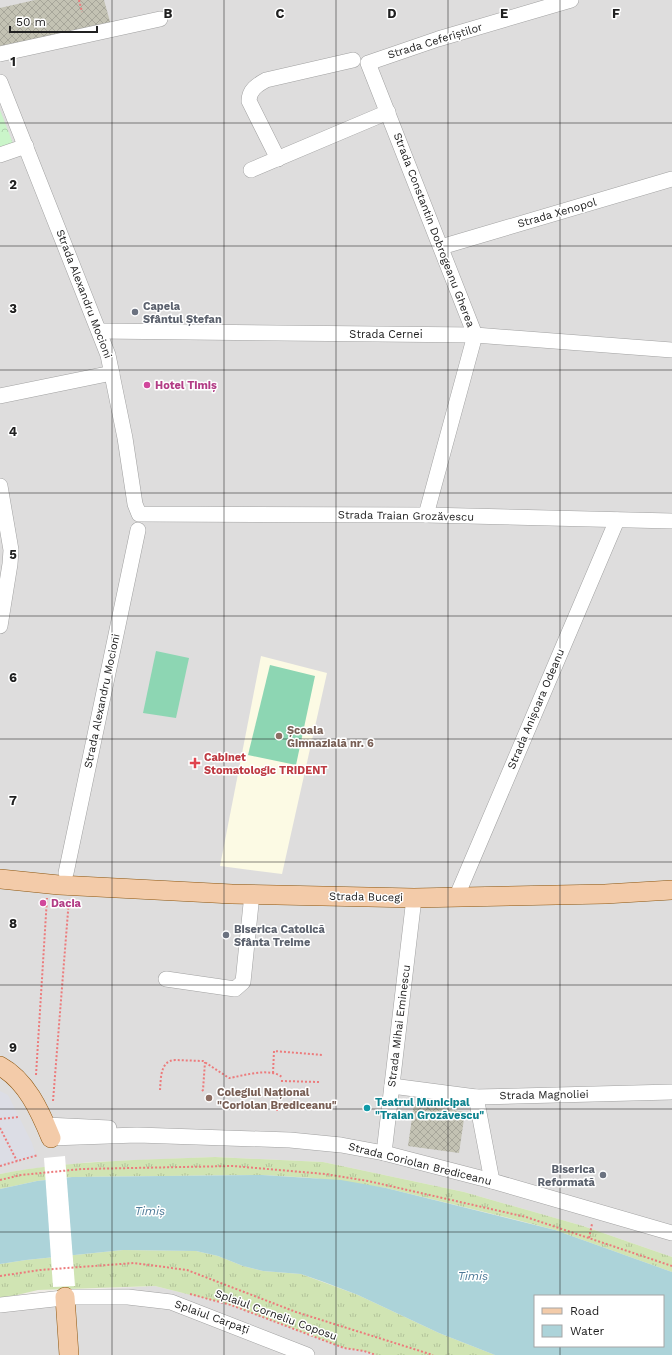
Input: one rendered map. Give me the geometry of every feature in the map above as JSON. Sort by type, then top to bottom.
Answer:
[{"type":"main road","name":"Strada Bucegi","points":[[0,879],[61,888],[414,898],[604,894],[672,890]]},
{"type":"main road","points":[[0,1066],[10,1072],[23,1086],[48,1132]]},
{"type":"main road","points":[[65,1297],[69,1355]]},
{"type":"street","name":"Strada Ceferiștilor","points":[[368,62],[438,39],[571,0]]},
{"type":"street","points":[[0,54],[160,19]]},
{"type":"street","points":[[278,159],[249,101],[250,93],[254,87],[266,80],[353,60]]},
{"type":"street","name":"Strada Constantin Dobrogeanu Gherea","points":[[368,62],[442,247],[475,335],[426,515]]},
{"type":"street","name":"Strada Alexandru Mocioni","points":[[0,82],[99,331],[112,373],[125,438],[135,504],[139,514]]},
{"type":"street","points":[[251,170],[388,112]]},
{"type":"street","points":[[0,155],[26,146]]},
{"type":"street","name":"Strada Xenopol","points":[[442,247],[672,179]]},
{"type":"street","name":"Strada Cernei","points":[[99,331],[475,335],[672,350]]},
{"type":"street","points":[[0,396],[112,373]]},
{"type":"street","points":[[0,486],[11,550],[0,626]]},
{"type":"street","name":"Strada Traian Grozăvescu","points":[[139,514],[426,515],[672,521]]},
{"type":"street","name":"Strada Anișoara Odeanu","points":[[456,898],[617,520]]},
{"type":"street","name":"Strada Alexandru Mocioni","points":[[61,888],[138,530]]},
{"type":"street","points":[[166,979],[235,989],[241,985],[243,982],[252,894]]},
{"type":"street","name":"Strada Mihai Eminescu","points":[[384,1153],[414,898]]},
{"type":"street","name":"Strada Magnoliei","points":[[392,1086],[476,1097],[672,1092]]},
{"type":"street","points":[[476,1097],[492,1181]]},
{"type":"street","name":"Strada Coriolan Brediceanu","points":[[48,1132],[107,1128],[137,1135],[290,1140],[341,1145],[384,1153],[492,1181],[672,1233]]},
{"type":"street","name":"Splaiul Carpați","points":[[0,1305],[65,1297],[128,1298],[171,1302],[307,1355]]},
{"type":"path","points":[[79,0],[82,12]]},
{"type":"path","points":[[36,1075],[61,888]]},
{"type":"path","points":[[53,1101],[61,888]]},
{"type":"path","points":[[273,1073],[274,1051],[323,1055]]},
{"type":"path","points":[[160,1090],[163,1068],[170,1060],[205,1062],[229,1078],[273,1073],[282,1077]]},
{"type":"path","points":[[202,1090],[205,1062]]},
{"type":"path","points":[[281,1081],[319,1082]]},
{"type":"path","points":[[0,1118],[19,1117]]},
{"type":"path","points":[[0,1128],[17,1161]]},
{"type":"path","points":[[0,1166],[38,1155]]},
{"type":"path","points":[[0,1180],[21,1175],[82,1169],[233,1166],[325,1174],[376,1183],[518,1215],[672,1266]]},
{"type":"path","points":[[589,1238],[590,1231]]},
{"type":"path","points":[[0,1276],[40,1270],[134,1264],[187,1270],[296,1312],[433,1355]]},
{"type":"path","name":"Splaiul Corneliu Coposu","points":[[186,1293],[231,1305],[344,1348],[364,1351],[376,1355]]},
{"type":"shaded area","points":[[0,0],[672,0],[672,1257],[583,1226],[464,1192],[323,1162],[215,1157],[91,1162],[0,1174]]},
{"type":"shaded area","points":[[35,0],[104,0],[112,29],[0,56],[0,8]]},
{"type":"shaded area","name":"Școala Gimnazială nr. 6","points":[[261,656],[327,673],[282,874],[220,866]]},
{"type":"shaded area","points":[[0,1091],[8,1095],[32,1143],[36,1156],[0,1167]]},
{"type":"shaded area","points":[[414,1104],[465,1112],[459,1153],[408,1146]]},
{"type":"shaded area","points":[[155,1286],[231,1305],[344,1348],[364,1351],[376,1355],[0,1355],[0,1303],[46,1292]]},
{"type":"green space","points":[[0,110],[14,146],[0,150]]},
{"type":"green space","points":[[156,651],[189,658],[176,718],[143,713]]},
{"type":"green space","points":[[270,665],[315,676],[296,765],[248,755]]},
{"type":"green space","points":[[215,1157],[323,1162],[464,1192],[583,1226],[672,1257],[672,1272],[555,1230],[517,1220],[386,1188],[313,1178],[262,1175],[72,1177],[37,1181],[0,1189],[0,1174],[27,1169],[107,1161]]},
{"type":"green space","points":[[123,1250],[196,1251],[218,1256],[243,1266],[263,1271],[301,1274],[358,1295],[439,1333],[495,1355],[376,1355],[364,1351],[344,1348],[231,1305],[155,1286],[38,1290],[0,1299],[0,1264]]},
{"type":"water","name":"Timiș","points":[[262,1175],[341,1180],[386,1188],[555,1230],[672,1272],[672,1355],[495,1355],[439,1333],[358,1295],[301,1274],[263,1271],[243,1266],[218,1256],[196,1251],[123,1250],[0,1264],[0,1189],[37,1181],[72,1177]]},
{"type":"pier","points":[[65,1156],[75,1286],[53,1287],[44,1158]]},
{"type":"place","name":"Capela Sfântul Ștefan","points":[[135,312]]},
{"type":"place","name":"Hotel Timiș","points":[[147,385]]},
{"type":"place","name":"Școala Gimnazială nr. 6","points":[[279,736]]},
{"type":"place","name":"Cabinet Stomatologic TRIDENT","points":[[195,763]]},
{"type":"place","name":"Dacia","points":[[43,903]]},
{"type":"place","name":"Biserica Catolică Sfânta Treime","points":[[226,935]]},
{"type":"place","name":"Colegiul Național \"Coriolan Brediceanu\"","points":[[209,1098]]},
{"type":"place","name":"Teatrul Municipal \"Traian Grozăvescu\"","points":[[367,1108]]},
{"type":"place","name":"Biserica Reformată","points":[[603,1175]]}]
